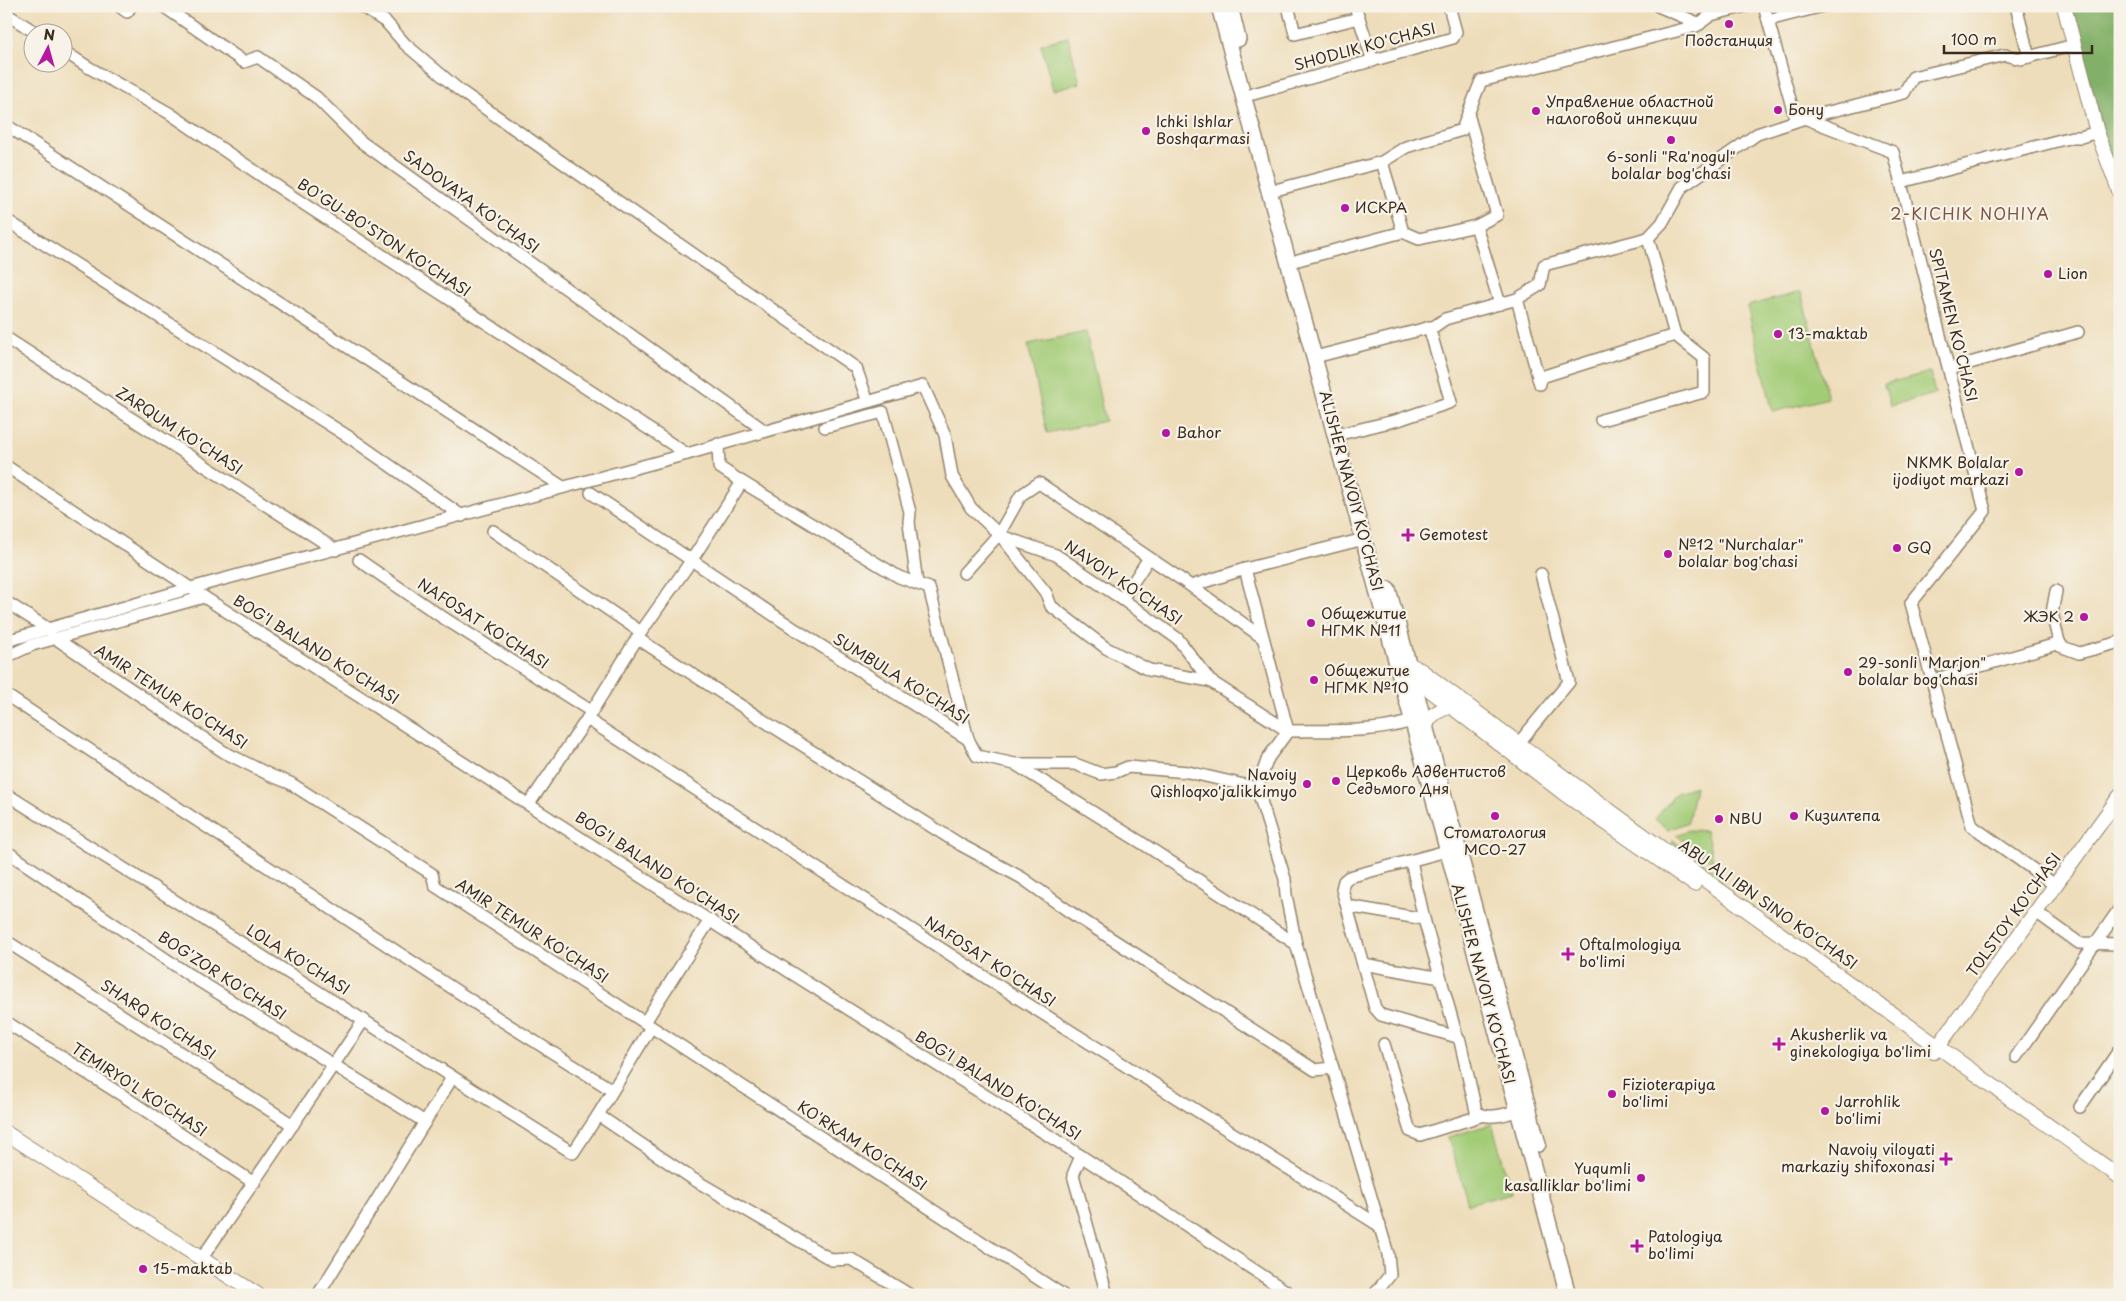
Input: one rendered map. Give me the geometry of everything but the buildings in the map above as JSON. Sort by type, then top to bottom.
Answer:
[{"type":"main road","name":"ALISHER NAVOIY KO'CHASI","points":[[1219,6],[1320,356],[1405,670]]},
{"type":"main road","name":"ALISHER NAVOIY KO'CHASI","points":[[1230,6],[1298,260],[1320,356]]},
{"type":"main road","name":"ALISHER NAVOIY KO'CHASI","points":[[1341,434],[1364,539],[1421,721],[1453,850],[1523,1108],[1578,1295]]},
{"type":"main road","name":"ALISHER NAVOIY KO'CHASI","points":[[1523,1108],[1568,1295]]},
{"type":"street","points":[[119,6],[127,12],[131,6]]},
{"type":"street","name":"SADOVAYA KO'CHASI","points":[[163,6],[244,62],[258,57],[316,97],[360,141],[765,431]]},
{"type":"street","points":[[362,6],[386,22],[405,44],[458,90],[856,368],[868,402]]},
{"type":"street","name":"SHODLIK KO'CHASI","points":[[1288,6],[1295,34],[1359,18]]},
{"type":"street","points":[[1355,6],[1374,61]]},
{"type":"street","name":"SHODLIK KO'CHASI","points":[[1253,94],[1453,38],[1456,32],[1448,6]]},
{"type":"street","points":[[1658,6],[1700,24]]},
{"type":"street","points":[[1279,189],[1382,162],[1406,147],[1462,130],[1481,81],[1696,26],[1711,16],[1746,6]]},
{"type":"street","name":"SPITAMEN KO'CHASI","points":[[1764,6],[1794,114],[1893,152],[1985,511],[1911,602],[1972,826],[2055,885]]},
{"type":"street","points":[[1768,20],[1822,6]]},
{"type":"street","points":[[2016,6],[2029,57]]},
{"type":"street","points":[[2064,6],[2097,132],[2120,193]]},
{"type":"street","points":[[6,14],[22,24]]},
{"type":"street","points":[[1320,356],[1429,327],[1445,319],[1517,299],[1540,286],[1544,265],[1648,238],[1662,223],[1682,187],[1758,134],[1805,118],[1904,93],[1913,77],[2005,55],[2021,59],[2074,45]]},
{"type":"street","name":"BO'GU-BO'STON KO'CHASI","points":[[72,57],[169,113],[309,208],[687,454]]},
{"type":"street","points":[[1298,260],[1403,232],[1419,239],[1476,226],[1497,215],[1468,114]]},
{"type":"street","points":[[6,125],[563,487]]},
{"type":"street","points":[[1901,182],[2097,132]]},
{"type":"street","points":[[1382,162],[1403,232]]},
{"type":"street","points":[[6,220],[352,439],[462,516]]},
{"type":"street","points":[[1476,226],[1500,304]]},
{"type":"street","points":[[1601,420],[1704,392],[1704,358],[1675,334],[1648,238]]},
{"type":"street","points":[[1517,299],[1539,381],[1675,334]]},
{"type":"street","points":[[1341,434],[1398,420],[1451,402],[1429,327]]},
{"type":"street","points":[[1949,368],[2078,332]]},
{"type":"street","name":"ZARQUM KO'CHASI","points":[[6,338],[336,550]]},
{"type":"street","points":[[6,657],[52,634],[191,588],[687,454],[923,386],[945,435],[952,476],[971,508],[1000,535],[1046,593],[1051,606],[1106,648],[1149,670],[1210,681],[1288,731],[1352,730],[1427,721],[1433,714],[1450,706]]},
{"type":"street","points":[[825,427],[883,412],[910,512],[909,522],[917,584]]},
{"type":"street","points":[[718,444],[719,467],[899,577],[929,588],[968,739]]},
{"type":"street","name":"BOG'I BALAND KO'CHASI","points":[[6,466],[204,597],[1081,1156],[1292,1295]]},
{"type":"street","points":[[529,804],[742,482]]},
{"type":"street","points":[[964,573],[1000,535],[1021,495],[1039,483],[1191,586],[1263,638]]},
{"type":"street","name":"SUMBULA KO'CHASI","points":[[590,493],[796,630],[968,739],[977,756],[1015,764],[1142,843],[1296,944]]},
{"type":"street","points":[[493,531],[639,635],[772,726],[961,845],[1022,878],[1070,912],[1315,1070],[1333,1068]]},
{"type":"street","name":"NAVOIY KO'CHASI","points":[[1000,535],[1056,554],[1122,599],[1178,639],[1210,681]]},
{"type":"street","points":[[1191,586],[1244,569],[1364,539]]},
{"type":"street","points":[[1122,599],[1149,558]]},
{"type":"street","name":"NAFOSAT KO'CHASI","points":[[359,560],[990,981],[1380,1226]]},
{"type":"street","points":[[1244,569],[1288,731]]},
{"type":"street","points":[[1514,748],[1568,682],[1541,574]]},
{"type":"street","points":[[2056,591],[2052,613],[2060,644]]},
{"type":"street","points":[[6,641],[52,634],[204,597]]},
{"type":"street","name":"AMIR TEMUR KO'CHASI","points":[[6,602],[224,752],[290,783],[432,874],[435,886],[648,1025]]},
{"type":"street","points":[[1932,680],[2060,644],[2078,653],[2120,642]]},
{"type":"street","name":"ABU ALI IBN SINO KO'CHASI","points":[[1405,670],[1450,706],[1514,748]]},
{"type":"street","name":"ABU ALI IBN SINO KO'CHASI","points":[[1405,670],[1422,671],[1514,748],[1566,795],[2120,1177]]},
{"type":"street","points":[[6,695],[507,1024],[612,1090]]},
{"type":"street","points":[[1288,731],[1268,758],[1257,788],[1285,879],[1286,895],[1296,944],[1388,1254],[1390,1275],[1374,1295]]},
{"type":"street","points":[[1015,764],[1075,764],[1101,774],[1116,772],[1128,767],[1188,772],[1257,788]]},
{"type":"street","name":"LOLA KO'CHASI","points":[[6,794],[573,1154],[598,1115]]},
{"type":"street","name":"TOLSTOY KO'CHASI","points":[[1936,1049],[2120,796]]},
{"type":"street","points":[[1453,850],[1349,877],[1344,881],[1342,889],[1374,1008],[1381,1015],[1457,1037]]},
{"type":"street","name":"BOG'ZOR KO'CHASI","points":[[6,851],[188,974],[425,1122]]},
{"type":"street","points":[[1411,861],[1424,919],[1457,1037],[1460,1041],[1476,1111],[1480,1116]]},
{"type":"street","points":[[1347,906],[1424,919]]},
{"type":"street","points":[[2016,1057],[2093,944],[2120,908]]},
{"type":"street","points":[[2036,912],[2079,943],[2120,944]]},
{"type":"street","points":[[710,920],[598,1115],[693,1179],[832,1260],[851,1259],[910,1295]]},
{"type":"street","name":"SHARQ KO'CHASI","points":[[6,941],[293,1125]]},
{"type":"street","points":[[1362,964],[1441,978]]},
{"type":"street","points":[[202,1258],[364,1020]]},
{"type":"street","name":"TEMIRYO'L KO'CHASI","points":[[6,1022],[125,1097],[254,1183]]},
{"type":"street","name":"KO'RKAM KO'CHASI","points":[[648,1025],[1063,1295]]},
{"type":"street","points":[[1384,1044],[1410,1131],[1420,1135],[1480,1116],[1487,1117],[1523,1108]]},
{"type":"street","points":[[2080,1107],[2120,1048]]},
{"type":"street","name":"ABU ALI IBN SINO KO'CHASI","points":[[1936,1049],[2120,1187]]},
{"type":"street","points":[[318,1295],[452,1078]]},
{"type":"street","points":[[6,1133],[258,1295]]},
{"type":"street","points":[[1081,1156],[1073,1174],[1107,1295]]},
{"type":"green space","points":[[2070,6],[2120,6],[2118,12],[2120,18],[2120,162],[2109,155]]},
{"type":"green space","points":[[1068,37],[1080,83],[1053,90],[1041,44]]},
{"type":"green space","points":[[1801,292],[1828,398],[1773,412],[1747,306]]},
{"type":"green space","points":[[1086,332],[1105,421],[1047,433],[1028,344]]},
{"type":"green space","points":[[1930,372],[1935,394],[1890,406],[1884,384]]},
{"type":"green space","points":[[1695,786],[1688,822],[1668,830],[1655,819],[1677,792]]},
{"type":"green space","points":[[1689,830],[1706,831],[1714,863],[1676,835]]},
{"type":"green space","points":[[1673,840],[1726,880],[1720,882],[1672,849]]},
{"type":"green space","points":[[1492,1124],[1512,1192],[1468,1204],[1448,1137]]},
{"type":"place","name":"Подстанция","points":[[1729,24]]},
{"type":"place","name":"Бону","points":[[1778,110]]},
{"type":"place","name":"Управление областной налоговой инпекции","points":[[1536,111]]},
{"type":"place","name":"Ichki Ishlar Boshqarmasi","points":[[1146,131]]},
{"type":"place","name":"6-sonli \"Ra'nogul\" bolalar bog'chasi","points":[[1671,140]]},
{"type":"place","name":"ИСКРА","points":[[1345,208]]},
{"type":"place","name":"Lion","points":[[2048,274]]},
{"type":"place","name":"13-maktab","points":[[1778,334]]},
{"type":"place","name":"Bahor","points":[[1166,433]]},
{"type":"place","name":"NKMK Bolalar ijodiyot markazi","points":[[2019,472]]},
{"type":"place","name":"Gemotest","points":[[1408,535]]},
{"type":"place","name":"GQ","points":[[1897,548]]},
{"type":"place","name":"№12 \"Nurchalar\" bolalar bog'chasi","points":[[1668,554]]},
{"type":"place","name":"ЖЭК 2","points":[[2084,617]]},
{"type":"place","name":"Общежитие НГМК №11","points":[[1311,623]]},
{"type":"place","name":"29-sonli \"Marjon\" bolalar bog'chasi","points":[[1848,672]]},
{"type":"place","name":"Общежитие НГМК №10","points":[[1314,680]]},
{"type":"place","name":"Церковь Адвентистов Седьмого Дня","points":[[1336,781]]},
{"type":"place","name":"Navoiy Qishloqxo'jalikkimyo","points":[[1307,784]]},
{"type":"place","name":"Стоматология МСО-27","points":[[1495,816]]},
{"type":"place","name":"Кизилтепа","points":[[1794,816]]},
{"type":"place","name":"NBU","points":[[1719,819]]},
{"type":"place","name":"Oftalmologiya bo'limi","points":[[1568,954]]},
{"type":"place","name":"Akusherlik va ginekologiya bo'limi","points":[[1779,1044]]},
{"type":"place","name":"Fizioterapiya bo'limi","points":[[1612,1094]]},
{"type":"place","name":"Jarrohlik bo'limi","points":[[1825,1111]]},
{"type":"place","name":"Navoiy viloyati markaziy shifoxonasi","points":[[1946,1159]]},
{"type":"place","name":"Yuqumli kasalliklar bo'limi","points":[[1641,1178]]},
{"type":"place","name":"Patologiya bo'limi","points":[[1637,1246]]},
{"type":"place","name":"15-maktab","points":[[143,1269]]},
{"type":"district","name":"2-KICHIK NOHIYA","points":[[1970,214]]}]
